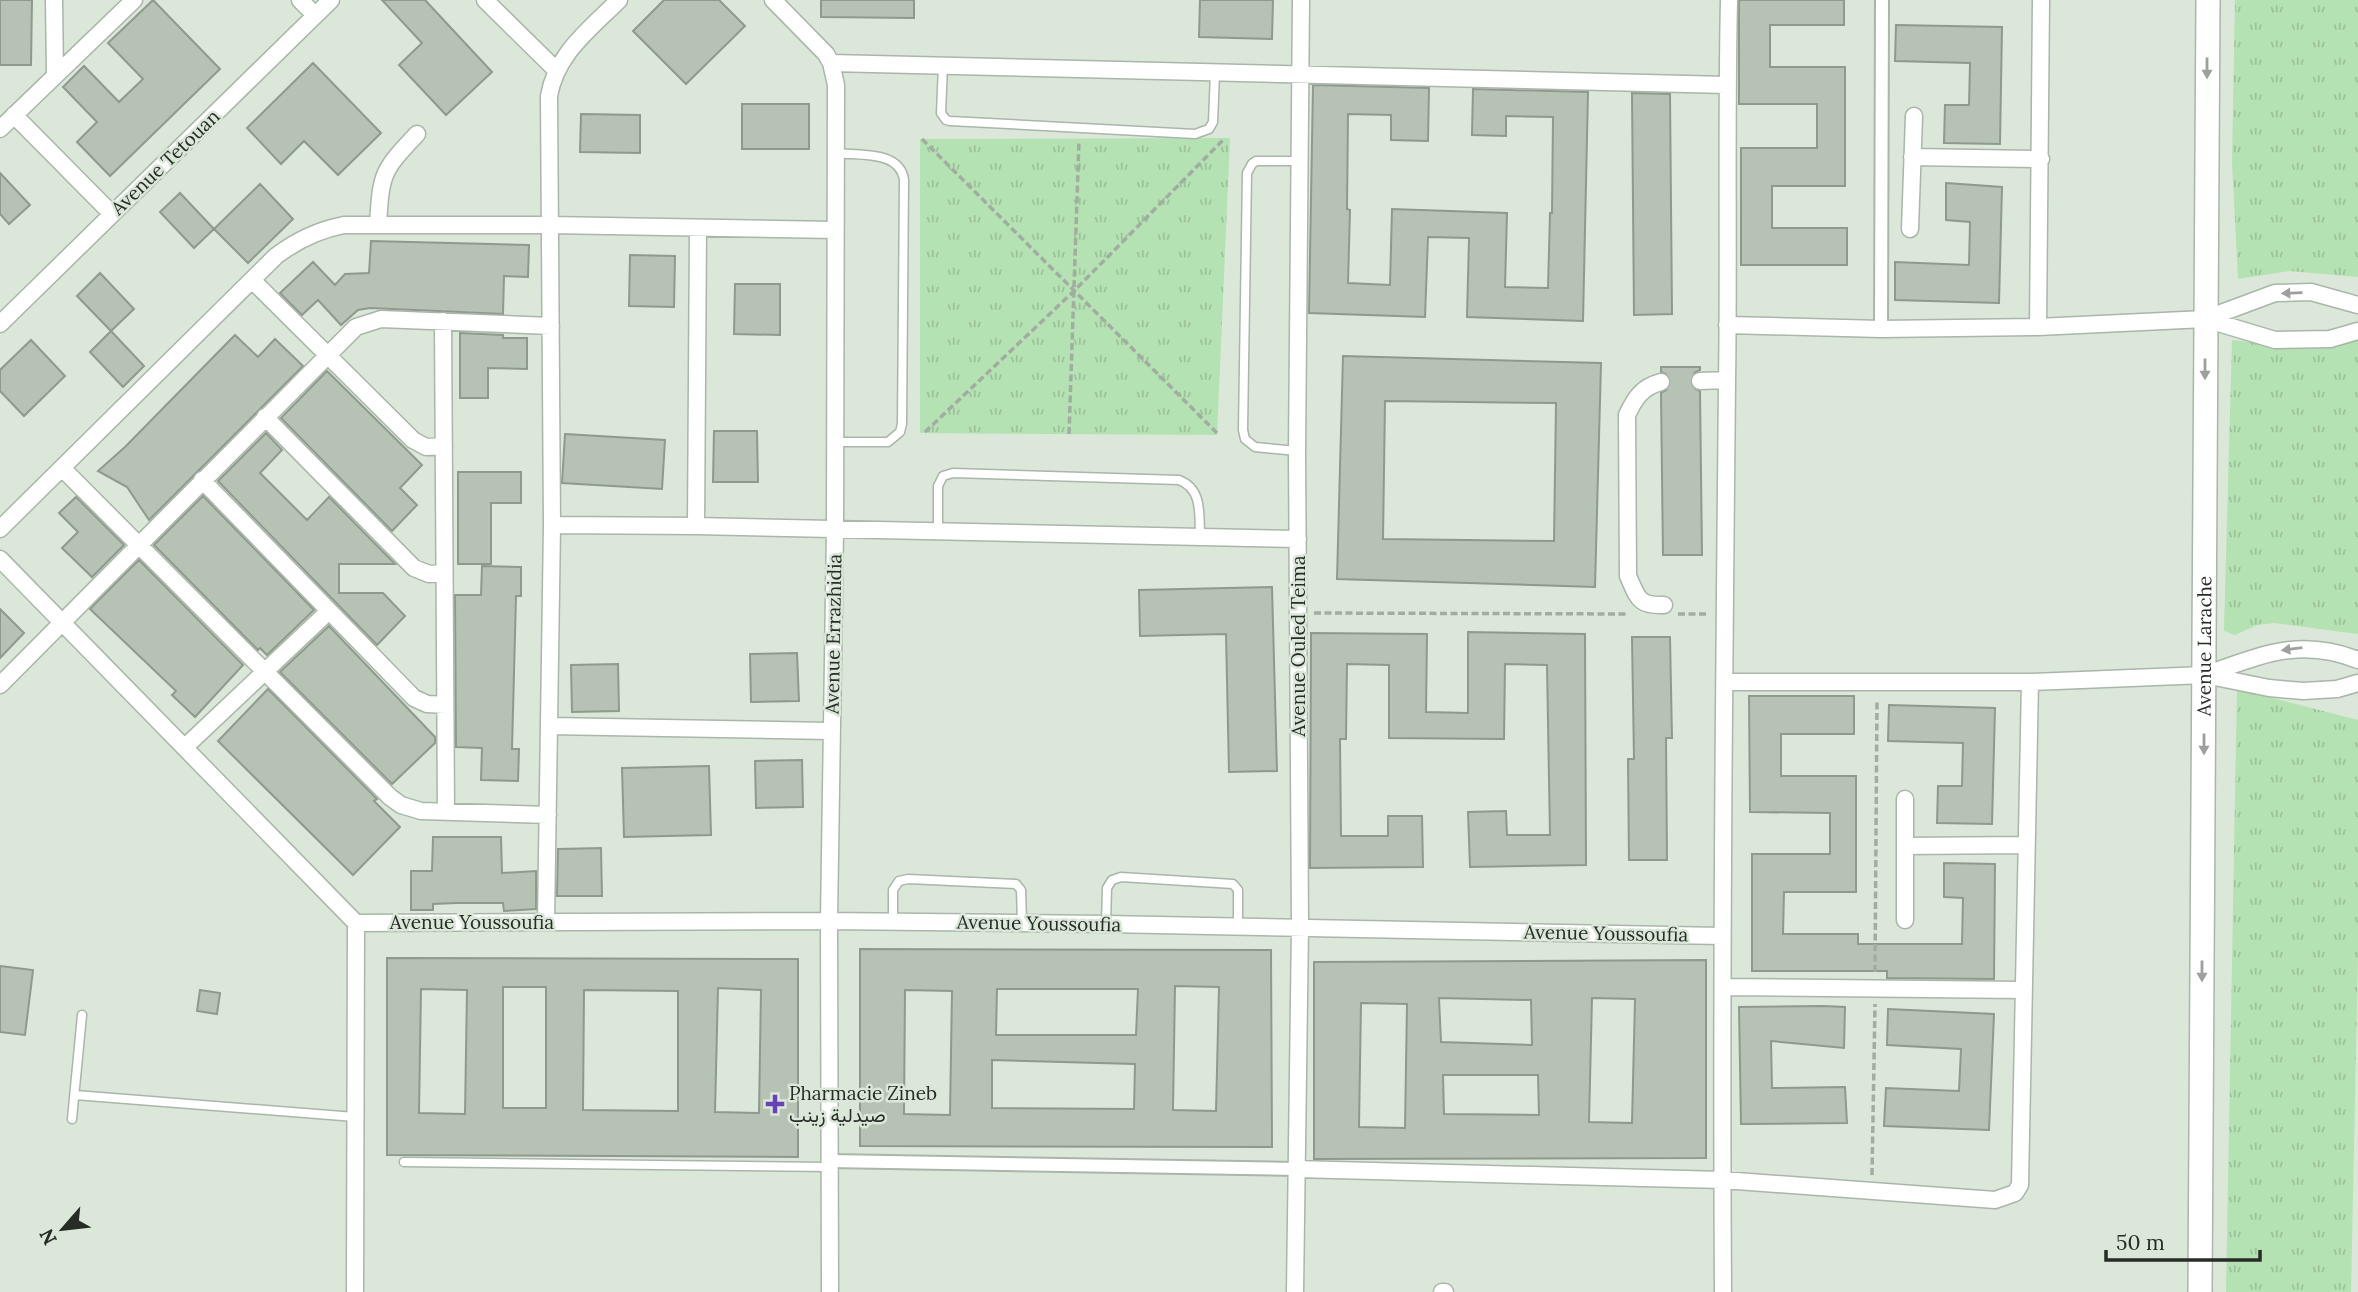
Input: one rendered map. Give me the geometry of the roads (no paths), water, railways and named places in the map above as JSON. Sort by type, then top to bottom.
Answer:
[{"type":"main road","name":"Avenue Larache","points":[[2200,1292],[2208,0]]},
{"type":"street","points":[[54,0],[55,73]]},
{"type":"street","points":[[0,129],[55,73],[134,0]]},
{"type":"street","points":[[300,0],[315,15]]},
{"type":"street","name":"Avenue Tetouan","points":[[0,324],[331,0]]},
{"type":"street","points":[[485,0],[555,71]]},
{"type":"street","points":[[546,922],[552,526],[549,96],[555,71],[568,51],[618,0]]},
{"type":"street","name":"Avenue Errazhidia","points":[[773,0],[820,46],[831,63],[836,85],[835,529],[829,921],[830,1292]]},
{"type":"street","name":"Avenue Ouled Teima","points":[[1295,1292],[1300,926],[1297,451],[1301,0]]},
{"type":"street","points":[[1723,1292],[1722,936],[1726,682],[1724,614],[1728,0]]},
{"type":"street","points":[[1881,329],[1882,0]]},
{"type":"street","points":[[2038,327],[2041,0]]},
{"type":"street","points":[[831,63],[1727,85]]},
{"type":"street","points":[[14,115],[112,214]]},
{"type":"street","points":[[1910,229],[1914,116]]},
{"type":"street","points":[[378,225],[383,178],[394,158],[417,134]]},
{"type":"street","points":[[1912,158],[2041,159]]},
{"type":"street","points":[[0,529],[276,256],[303,238],[344,225],[835,230]]},
{"type":"street","points":[[696,526],[698,228]]},
{"type":"street","points":[[252,280],[413,440],[426,447],[444,446]]},
{"type":"street","points":[[1727,325],[1881,329],[2038,327],[2205,319],[2275,293],[2311,292],[2358,306]]},
{"type":"street","points":[[2205,319],[2275,340],[2330,339],[2358,331]]},
{"type":"street","points":[[0,685],[356,327],[373,320],[551,326]]},
{"type":"street","points":[[443,321],[446,812]]},
{"type":"street","points":[[1700,381],[1727,380]]},
{"type":"street","points":[[1661,382],[1648,386],[1636,397],[1627,415],[1628,576],[1637,597],[1648,606],[1667,609]]},
{"type":"street","points":[[265,417],[414,568],[429,574],[444,573]]},
{"type":"street","points":[[62,468],[390,797],[411,809],[548,815]]},
{"type":"street","points":[[202,480],[414,698],[427,704],[445,705]]},
{"type":"street","points":[[552,526],[696,526],[1298,539]]},
{"type":"street","points":[[0,559],[356,923],[355,1292]]},
{"type":"street","points":[[185,747],[329,611]]},
{"type":"street","points":[[2205,675],[2265,654],[2299,648],[2339,652],[2358,660]]},
{"type":"street","points":[[1726,682],[2030,682],[2205,675],[2269,688],[2303,691],[2337,689],[2358,682]]},
{"type":"street","points":[[830,1164],[1296,1169],[1723,1180],[1995,1200],[2015,1193],[2020,1185],[2030,682]]},
{"type":"street","points":[[550,726],[831,731]]},
{"type":"street","points":[[1905,799],[1905,920]]},
{"type":"street","points":[[1905,846],[2026,845]]},
{"type":"street","name":"Avenue Youssoufia","points":[[356,923],[829,921],[1300,926],[1722,936]]},
{"type":"street","points":[[1723,987],[2022,990]]},
{"type":"lane","points":[[943,65],[941,113],[950,121],[1195,134],[1209,129],[1213,122],[1216,72]]},
{"type":"lane","points":[[835,442],[888,442],[900,432],[904,194],[903,175],[894,161],[889,158],[836,153]]},
{"type":"lane","points":[[1297,451],[1255,447],[1247,442],[1243,430],[1247,173],[1256,161],[1300,161]]},
{"type":"lane","points":[[938,531],[938,486],[943,476],[953,473],[1179,480],[1189,485],[1196,494],[1200,537]]},
{"type":"lane","points":[[1106,924],[1107,888],[1112,880],[1121,877],[1233,884],[1238,890],[1238,925]]},
{"type":"lane","points":[[893,922],[893,890],[899,881],[908,879],[1016,884],[1021,890],[1022,923]]},
{"type":"lane","points":[[72,1119],[82,1015]]},
{"type":"lane","points":[[75,1095],[355,1117]]},
{"type":"lane","points":[[404,1162],[830,1164]]},
{"type":"tunnel","points":[[1661,382],[1700,381]]},
{"type":"place","name":"Pharmacie Zineb صيدلية زينب","points":[[775,1104]]}]
